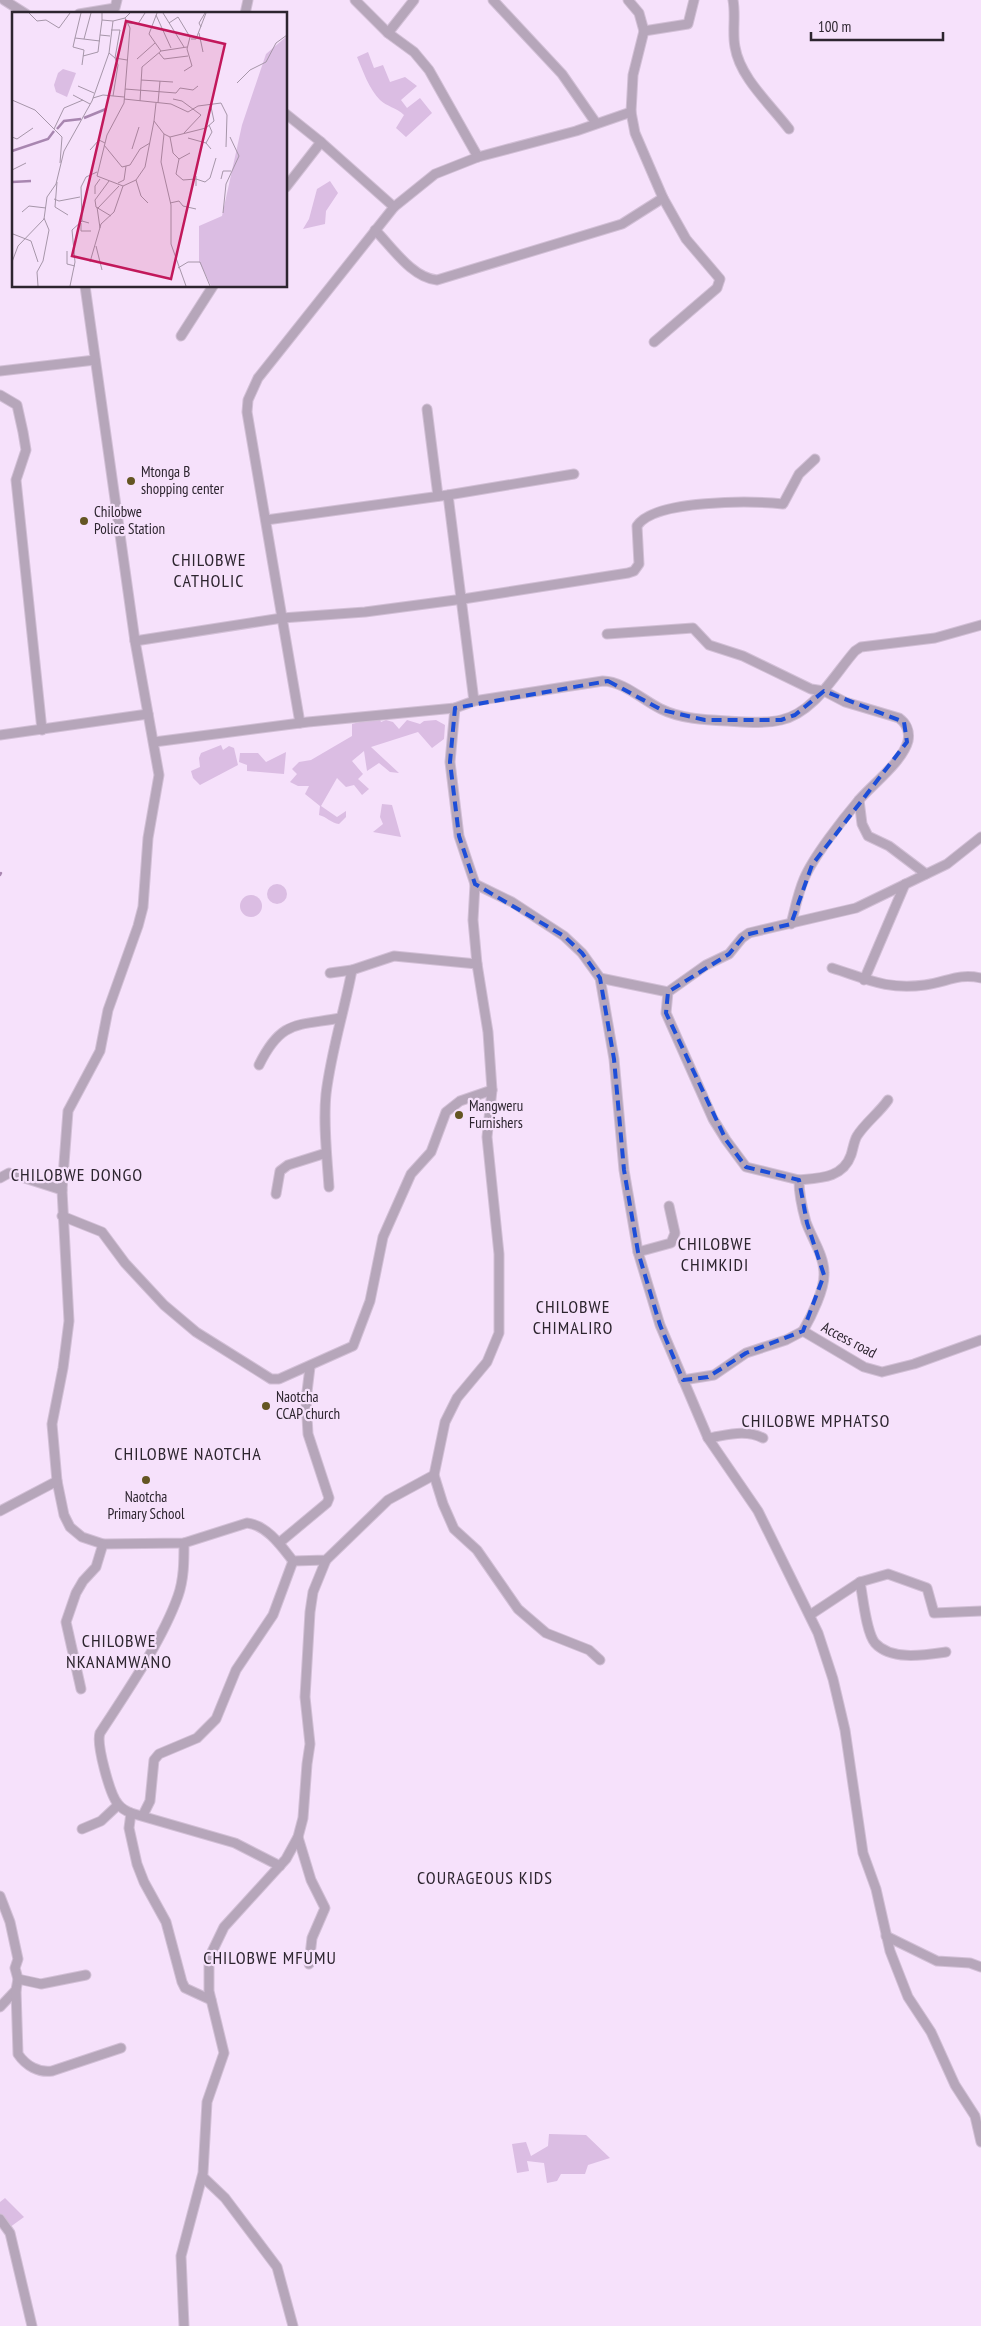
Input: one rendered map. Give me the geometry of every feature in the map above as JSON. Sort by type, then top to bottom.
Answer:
[{"type":"street","points":[[4,0],[23,12]]},
{"type":"street","points":[[91,12],[115,8],[117,0]]},
{"type":"street","points":[[355,0],[388,32],[414,52],[429,70],[478,157]]},
{"type":"street","points":[[388,32],[414,0]]},
{"type":"street","points":[[493,0],[557,67],[596,123]]},
{"type":"street","points":[[628,0],[639,13],[644,31],[634,76],[631,112],[635,133],[663,198],[686,239],[720,279],[717,288],[654,342]]},
{"type":"street","points":[[644,31],[688,24],[694,0]]},
{"type":"street","points":[[734,0],[734,45],[738,58],[746,73],[789,129]]},
{"type":"street","points":[[300,723],[247,412],[248,400],[258,378],[394,207],[435,174],[478,157],[576,131],[631,112]]},
{"type":"street","points":[[288,116],[321,142],[394,207]]},
{"type":"street","points":[[288,184],[321,142]]},
{"type":"street","points":[[375,230],[417,273],[427,279],[437,280],[622,224],[663,198]]},
{"type":"street","points":[[86,288],[135,641],[159,775],[148,838],[143,907],[108,1010],[100,1051],[69,1105],[62,1190],[69,1321],[63,1368],[52,1424],[57,1481],[64,1515],[70,1527],[82,1536],[103,1544],[184,1543],[248,1523],[261,1528],[279,1543],[293,1561]]},
{"type":"street","points":[[181,336],[212,288]]},
{"type":"street","points":[[0,371],[95,360]]},
{"type":"street","points":[[0,394],[15,403],[19,408],[25,445],[16,480],[42,730]]},
{"type":"street","points":[[427,409],[438,496]]},
{"type":"street","points":[[135,641],[282,618],[365,612],[463,599],[634,571],[638,564],[636,532],[640,521],[658,513],[710,503],[740,501],[783,504],[799,474],[815,459]]},
{"type":"street","points":[[266,520],[438,496],[574,474]]},
{"type":"street","points":[[448,494],[463,599],[474,701]]},
{"type":"street","points":[[154,742],[300,723],[455,708],[474,701],[608,681],[662,710],[676,714],[705,720],[759,722],[781,720],[795,715],[824,690],[849,658],[861,647],[935,638],[981,625]]},
{"type":"street","points":[[607,634],[693,628],[709,645],[742,656],[811,689],[824,690],[845,702],[899,718],[907,727],[908,742],[859,800],[804,878],[790,924]]},
{"type":"street","points":[[455,708],[450,762],[458,836],[475,884],[473,920],[477,964],[488,1032],[492,1090],[487,1146],[499,1254],[499,1333],[487,1362],[457,1398],[445,1422],[434,1475],[443,1504],[454,1529],[477,1550],[518,1609],[546,1633],[589,1650],[600,1660]]},
{"type":"street","points":[[0,734],[42,730],[148,714]]},
{"type":"street","points":[[859,800],[862,824],[868,836],[889,846],[926,874]]},
{"type":"street","points":[[600,978],[668,992],[706,965],[728,954],[745,935],[856,908],[947,864],[981,837]]},
{"type":"street","points":[[475,884],[512,902],[564,936],[582,953],[600,978],[614,1059],[624,1170],[638,1252],[660,1325],[708,1438],[758,1511],[796,1591],[810,1615],[833,1679],[847,1739],[863,1853],[876,1889],[886,1936],[908,1997],[931,2032],[955,2085],[975,2116],[981,2142]]},
{"type":"street","points":[[864,980],[905,884]]},
{"type":"street","points":[[330,973],[352,970],[394,956],[477,964]]},
{"type":"street","points":[[832,968],[864,980],[892,987],[924,985],[971,975],[981,978]]},
{"type":"street","points":[[329,1186],[326,1153],[326,1095],[340,1018],[352,970]]},
{"type":"street","points":[[668,992],[666,1013],[713,1119],[746,1167],[799,1180],[828,1178],[847,1163],[858,1136],[888,1100]]},
{"type":"street","points":[[259,1065],[271,1044],[287,1028],[340,1018]]},
{"type":"street","points":[[62,1216],[102,1232],[125,1263],[164,1305],[196,1332],[272,1379],[279,1379],[310,1367],[353,1346],[363,1325],[370,1301],[383,1236],[411,1174],[431,1152],[446,1112],[460,1101],[492,1090]]},
{"type":"street","points":[[276,1194],[280,1171],[288,1165],[326,1153]]},
{"type":"street","points":[[0,1178],[9,1173],[62,1190]]},
{"type":"street","points":[[799,1180],[800,1194],[807,1222],[817,1247],[824,1275],[811,1316],[803,1331]]},
{"type":"street","points":[[638,1252],[671,1243],[675,1233],[669,1206]]},
{"type":"street","name":"Access road","points":[[683,1380],[714,1375],[746,1353],[786,1340],[803,1331],[864,1367],[882,1372],[914,1364],[981,1340]]},
{"type":"street","points":[[279,1543],[327,1503],[329,1498],[308,1434],[306,1400],[310,1367]]},
{"type":"street","points":[[708,1438],[736,1433],[752,1433],[763,1438]]},
{"type":"street","points":[[184,2326],[181,2256],[203,2177],[207,2102],[224,2053],[210,2000],[209,1962],[221,1932],[247,1900],[280,1866],[298,1837],[304,1818],[307,1764],[310,1749],[305,1696],[313,1592],[326,1560],[388,1500],[434,1475]]},
{"type":"street","points":[[0,1511],[57,1481]]},
{"type":"street","points":[[184,1543],[184,1566],[180,1588],[170,1615],[98,1737],[100,1749],[118,1805],[131,1813],[235,1843],[280,1866]]},
{"type":"street","points":[[81,1689],[66,1622],[76,1593],[96,1567],[103,1544]]},
{"type":"street","points":[[293,1561],[326,1560]]},
{"type":"street","points":[[143,1816],[151,1796],[154,1760],[159,1754],[197,1738],[216,1719],[236,1670],[273,1615],[293,1561]]},
{"type":"street","points":[[810,1615],[860,1582],[888,1574],[927,1588],[934,1613],[981,1611]]},
{"type":"street","points":[[860,1582],[870,1629],[875,1643],[897,1656],[946,1652]]},
{"type":"street","points":[[82,1829],[101,1821],[118,1805]]},
{"type":"street","points":[[131,1813],[129,1828],[137,1864],[144,1882],[166,1922],[182,1982],[185,1988],[210,2000]]},
{"type":"street","points":[[298,1837],[311,1880],[325,1908],[312,1938],[309,1964]]},
{"type":"street","points":[[0,1896],[10,1922],[18,1955],[15,1968],[18,1979],[16,1990],[18,2054],[32,2067],[40,2071],[52,2072],[122,2048]]},
{"type":"street","points":[[886,1936],[936,1961],[970,1963],[981,1968]]},
{"type":"street","points":[[18,1979],[41,1984],[86,1974]]},
{"type":"street","points":[[0,2007],[16,1990]]},
{"type":"street","points":[[203,2177],[226,2198],[277,2267],[293,2326]]},
{"type":"street","points":[[0,2219],[10,2233],[32,2326]]},
{"type":"highlighted area","points":[[608,681],[662,710],[705,720],[781,720],[795,715],[824,691],[904,722],[907,742],[812,865],[791,924],[745,935],[729,954],[668,992],[666,1013],[726,1140],[746,1167],[799,1180],[807,1223],[824,1275],[803,1331],[746,1353],[708,1377],[683,1380],[660,1325],[638,1252],[624,1170],[614,1059],[600,978],[582,953],[564,936],[475,884],[459,836],[450,762],[455,708]]},
{"type":"shaded area","points":[[368,52],[374,68],[383,65],[390,82],[405,77],[417,86],[401,100],[407,108],[420,98],[432,113],[406,137],[396,128],[404,115],[380,100],[364,74],[357,57]]},
{"type":"shaded area","points":[[330,181],[338,193],[326,211],[325,224],[303,229],[309,219],[317,189]]},
{"type":"shaded area","points":[[379,717],[381,722],[386,720],[393,722],[399,729],[407,720],[420,724],[424,721],[436,720],[445,725],[444,739],[432,748],[418,732],[371,747],[399,773],[390,772],[379,763],[367,771],[364,751],[352,761],[363,774],[358,779],[369,789],[362,795],[354,785],[346,787],[337,778],[321,806],[337,817],[346,811],[346,817],[339,824],[319,815],[320,806],[305,794],[309,786],[298,786],[290,782],[297,774],[292,769],[299,762],[311,760],[352,736],[352,724]]},
{"type":"shaded area","points":[[221,745],[223,750],[229,746],[234,748],[238,765],[200,785],[193,778],[191,771],[200,767],[199,758],[201,753]]},
{"type":"shaded area","points":[[286,752],[284,774],[247,771],[247,765],[239,762],[240,753],[258,753],[266,762]]},
{"type":"shaded area","points":[[382,804],[392,805],[401,837],[373,832],[383,824],[380,817]]},
{"type":"shaded area","points":[[277,884],[284,887],[287,894],[284,901],[277,904],[270,901],[267,894],[270,887]]},
{"type":"shaded area","points":[[251,895],[261,902],[262,906],[255,916],[251,917],[241,910],[240,906],[247,896]]},
{"type":"shaded area","points":[[549,2134],[586,2135],[610,2158],[588,2165],[585,2174],[561,2174],[557,2181],[547,2183],[544,2163],[527,2161],[529,2171],[517,2173],[512,2144],[526,2142],[531,2156],[548,2146]]},
{"type":"shaded area","points":[[5,2198],[24,2217],[6,2230],[0,2224],[0,2202]]},
{"type":"place","name":"Mtonga B shopping center","points":[[131,481]]},
{"type":"place","name":"Chilobwe Police Station","points":[[84,521]]},
{"type":"place","name":"Mangweru Furnishers","points":[[459,1115]]},
{"type":"place","name":"Naotcha CCAP church","points":[[266,1406]]},
{"type":"place","name":"Naotcha Primary School","points":[[146,1480]]},
{"type":"district","name":"CHILOBWE CATHOLIC","points":[[209,570]]},
{"type":"district","name":"CHILOBWE DONGO","points":[[77,1175]]},
{"type":"district","name":"CHILOBWE CHIMKIDI","points":[[715,1254]]},
{"type":"district","name":"CHILOBWE CHIMALIRO","points":[[573,1317]]},
{"type":"district","name":"CHILOBWE MPHATSO","points":[[816,1421]]},
{"type":"district","name":"CHILOBWE NAOTCHA","points":[[188,1454]]},
{"type":"district","name":"CHILOBWE NKANAMWANO","points":[[119,1651]]},
{"type":"district","name":"COURAGEOUS KIDS","points":[[485,1878]]},
{"type":"district","name":"CHILOBWE MFUMU","points":[[270,1958]]}]
